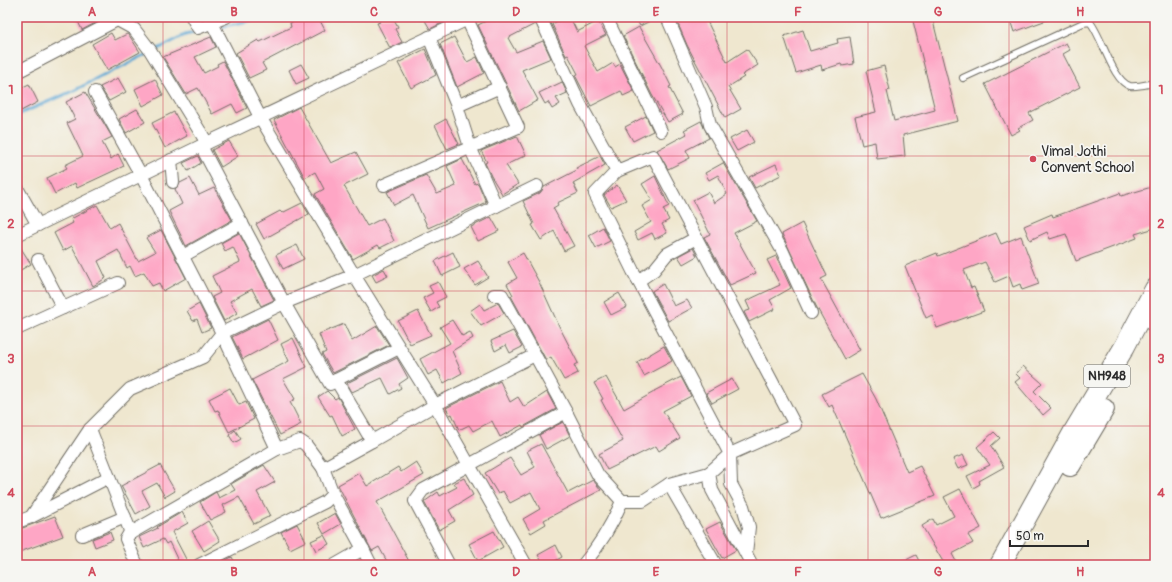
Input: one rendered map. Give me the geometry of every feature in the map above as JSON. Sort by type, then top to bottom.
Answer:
[{"type":"highway","name":"NH948","points":[[1000,565],[1073,433],[1125,346],[1155,289]]},
{"type":"highway","name":"NH948","points":[[1014,565],[1154,320]]},
{"type":"street","points":[[192,17],[198,28],[214,27],[226,17]]},
{"type":"street","points":[[540,17],[580,104],[617,171]]},
{"type":"street","points":[[606,17],[661,131]]},
{"type":"street","points":[[667,17],[706,107],[710,125],[782,250],[811,313]]},
{"type":"street","points":[[17,72],[115,18],[134,29],[152,53],[204,144],[242,223],[284,303],[330,384],[398,348]]},
{"type":"street","points":[[17,235],[260,117],[469,18],[518,127],[384,185]]},
{"type":"street","points":[[214,27],[260,117],[398,348],[435,405],[526,565]]},
{"type":"street","points":[[429,37],[457,106],[470,147],[496,206]]},
{"type":"street","points":[[457,106],[500,87]]},
{"type":"street","points":[[95,92],[141,175],[183,256],[222,333],[277,449]]},
{"type":"street","points":[[494,295],[502,295],[566,412],[598,475],[622,501],[643,501],[669,484],[709,473],[730,454],[795,425],[653,156],[617,171],[596,194],[638,281],[730,454],[731,484],[743,506],[749,527],[746,554]]},
{"type":"street","points":[[171,160],[173,182]]},
{"type":"street","points":[[31,517],[90,429],[130,389],[202,357],[222,333],[284,303],[354,275],[536,186]]},
{"type":"street","points":[[17,188],[38,225]]},
{"type":"street","points":[[183,256],[242,223]]},
{"type":"street","points":[[638,281],[654,270],[667,254],[696,238]]},
{"type":"street","points":[[38,260],[63,308]]},
{"type":"street","points":[[17,329],[118,283]]},
{"type":"street","points":[[322,468],[435,405],[535,355]]},
{"type":"street","points":[[336,380],[372,441]]},
{"type":"street","points":[[449,565],[415,500],[422,490],[566,412]]},
{"type":"street","points":[[90,429],[131,532]]},
{"type":"street","points":[[137,565],[126,539],[131,532],[277,449],[300,441],[306,445],[322,468],[333,494],[371,565]]},
{"type":"street","points":[[709,473],[712,490],[752,565]]},
{"type":"street","points":[[17,522],[31,517],[109,477]]},
{"type":"street","points":[[669,484],[716,565]]},
{"type":"street","points":[[198,565],[325,502],[333,494]]},
{"type":"street","points":[[583,565],[595,551],[612,524],[622,501]]},
{"type":"street","points":[[82,535],[125,517]]},
{"type":"street","points":[[336,565],[363,549]]},
{"type":"lane","points":[[963,78],[1083,23],[1090,22],[1118,76],[1124,84],[1132,86],[1155,83]]},
{"type":"building","points":[[76,17],[105,17],[105,18],[82,30]]},
{"type":"building","points":[[302,17],[318,17],[325,30],[262,63],[266,70],[249,78],[236,53],[258,40],[260,42],[291,27],[290,23]]},
{"type":"building","points":[[378,17],[393,17],[398,27],[395,29],[402,42],[390,48],[377,23],[380,22]]},
{"type":"building","points":[[423,17],[454,17],[430,29]]},
{"type":"building","points":[[494,17],[533,17],[535,24],[508,38],[516,52],[543,41],[551,58],[522,70],[538,100],[519,111],[478,25]]},
{"type":"building","points":[[566,17],[570,17],[577,32],[598,21],[606,35],[584,46],[598,72],[613,63],[615,67],[620,64],[634,91],[623,96],[621,91],[591,106],[575,75],[578,74],[568,55],[566,56],[552,24]]},
{"type":"building","points":[[635,17],[658,17],[640,26]]},
{"type":"building","points":[[675,17],[705,17],[727,62],[747,49],[758,65],[742,75],[744,77],[728,87],[741,109],[725,118],[687,45]]},
{"type":"building","points":[[912,17],[932,17],[958,121],[903,135],[905,156],[877,159],[875,142],[862,145],[855,117],[876,112],[866,71],[884,66],[890,90],[887,91],[894,121],[935,110]]},
{"type":"building","points":[[1009,17],[1055,17],[1014,32]]},
{"type":"building","points":[[639,27],[661,66],[671,86],[669,87],[683,114],[668,122],[652,95],[623,36]]},
{"type":"building","points":[[803,30],[810,51],[838,43],[837,39],[850,37],[854,64],[842,66],[841,64],[822,70],[821,65],[796,73],[784,36]]},
{"type":"building","points":[[111,33],[115,40],[127,34],[129,35],[140,52],[107,70],[92,44]]},
{"type":"building","points":[[211,37],[216,47],[195,57],[204,73],[218,66],[217,64],[223,61],[247,108],[237,113],[232,104],[212,114],[198,88],[186,94],[163,57]]},
{"type":"building","points":[[454,37],[467,62],[477,57],[484,73],[457,87],[440,44]]},
{"type":"building","points":[[1066,43],[1070,50],[1063,54],[1080,87],[1029,113],[1033,120],[1018,128],[1020,130],[1011,135],[985,84]]},
{"type":"building","points":[[425,49],[436,75],[411,88],[398,63]]},
{"type":"building","points":[[301,64],[309,78],[296,84],[289,70]]},
{"type":"building","points":[[118,78],[126,92],[109,101],[100,87]]},
{"type":"building","points":[[155,79],[163,95],[143,106],[135,89]]},
{"type":"building","points":[[562,82],[567,93],[556,98],[560,104],[552,109],[548,102],[545,104],[539,93]]},
{"type":"building","points":[[29,84],[38,102],[21,111],[17,102],[17,90]]},
{"type":"building","points":[[85,92],[112,137],[102,142],[111,159],[118,154],[124,166],[77,188],[75,183],[55,194],[47,178],[67,168],[65,165],[83,156],[67,123],[75,119],[66,102]]},
{"type":"building","points":[[299,107],[331,163],[356,152],[368,174],[344,186],[367,226],[383,218],[394,241],[380,248],[378,245],[353,259],[315,194],[324,189],[315,172],[305,178],[274,120]]},
{"type":"building","points":[[137,109],[145,122],[126,133],[119,119]]},
{"type":"building","points":[[174,112],[187,136],[165,148],[152,123]]},
{"type":"building","points":[[646,116],[653,131],[633,141],[625,127]]},
{"type":"building","points":[[446,119],[459,144],[447,149],[435,125]]},
{"type":"building","points":[[701,121],[709,138],[686,150],[690,158],[668,169],[657,150],[687,134],[684,130]]},
{"type":"building","points":[[747,130],[754,142],[737,151],[730,139]]},
{"type":"building","points":[[517,136],[526,155],[506,165],[518,184],[502,194],[491,176],[485,163],[487,162],[481,151]]},
{"type":"building","points":[[229,141],[238,156],[221,167],[212,150]]},
{"type":"building","points":[[198,156],[201,163],[188,171],[183,163]]},
{"type":"building","points":[[600,156],[605,165],[573,183],[578,193],[557,203],[558,205],[553,208],[574,246],[564,251],[554,231],[541,240],[532,225],[534,224],[523,201],[540,193],[544,187],[577,170],[576,168]]},
{"type":"building","points":[[462,159],[475,184],[478,183],[486,202],[428,228],[413,195],[394,205],[387,192],[426,175],[437,194],[456,186],[447,166]]},
{"type":"building","points":[[723,163],[757,221],[734,233],[756,273],[730,285],[704,237],[710,234],[693,200],[708,192],[714,203],[727,194],[718,175],[709,180],[705,173]]},
{"type":"building","points":[[776,164],[781,175],[755,188],[749,177]]},
{"type":"building","points":[[655,176],[669,206],[663,209],[669,220],[662,224],[667,233],[655,239],[652,233],[638,240],[634,232],[651,222],[642,206],[652,200],[642,184]]},
{"type":"building","points":[[190,178],[199,195],[214,188],[232,220],[186,246],[169,211],[182,204],[175,189],[180,183]]},
{"type":"building","points":[[617,185],[626,200],[611,207],[604,195]]},
{"type":"building","points":[[1155,186],[1155,228],[1135,234],[1137,238],[1076,261],[1066,234],[1050,239],[1047,232],[1030,240],[1024,226],[1052,214],[1053,217],[1120,193],[1121,196]]},
{"type":"building","points":[[302,203],[309,214],[264,239],[256,224],[280,211],[282,213]]},
{"type":"building","points":[[97,205],[110,228],[118,223],[138,261],[155,252],[146,238],[161,230],[186,278],[163,291],[159,283],[152,286],[144,272],[135,276],[130,266],[127,268],[118,250],[98,261],[106,278],[93,286],[72,246],[63,251],[54,233],[73,223],[71,219]]},
{"type":"building","points":[[491,217],[499,231],[478,241],[471,227]]},
{"type":"building","points":[[802,223],[827,276],[821,279],[860,350],[845,359],[816,306],[782,234]]},
{"type":"building","points":[[603,227],[610,241],[596,248],[589,235]]},
{"type":"building","points":[[239,233],[274,300],[261,306],[252,289],[230,301],[237,313],[224,321],[212,297],[220,293],[212,276],[240,262],[233,247],[225,251],[221,243]]},
{"type":"building","points":[[996,233],[1001,244],[1021,236],[1039,284],[1022,290],[1020,284],[1013,287],[1009,276],[995,282],[985,262],[964,270],[971,288],[974,287],[984,311],[937,328],[932,315],[926,318],[905,266],[937,253],[938,256]]},
{"type":"building","points":[[17,242],[31,264],[17,272]]},
{"type":"building","points":[[297,245],[304,259],[283,269],[276,255]]},
{"type":"building","points":[[693,248],[697,256],[683,264],[678,256]]},
{"type":"building","points":[[453,252],[460,267],[442,276],[435,261]]},
{"type":"building","points":[[523,253],[539,282],[578,363],[574,365],[578,373],[564,380],[551,357],[546,360],[511,296],[513,295],[507,284],[517,278],[508,262]]},
{"type":"building","points":[[776,256],[791,288],[770,300],[775,309],[749,322],[744,312],[750,310],[746,301],[780,285],[767,260]]},
{"type":"building","points":[[478,261],[488,277],[475,285],[464,269]]},
{"type":"building","points":[[384,269],[388,276],[376,282],[372,275]]},
{"type":"building","points":[[438,282],[446,297],[436,302],[439,307],[431,312],[423,298],[433,293],[429,286]]},
{"type":"building","points":[[663,284],[674,306],[687,300],[692,308],[668,321],[652,291]]},
{"type":"building","points":[[619,293],[627,307],[611,315],[604,302]]},
{"type":"building","points":[[498,303],[504,313],[481,326],[470,311],[480,304],[484,310]]},
{"type":"building","points":[[199,304],[211,328],[202,332],[197,319],[193,321],[187,311]]},
{"type":"building","points":[[418,311],[431,335],[410,344],[398,321]]},
{"type":"building","points":[[268,319],[278,340],[243,359],[232,337]]},
{"type":"building","points":[[452,320],[462,336],[470,332],[473,338],[452,351],[462,373],[444,383],[437,370],[428,375],[420,359],[450,343],[440,327]]},
{"type":"building","points":[[344,324],[352,341],[377,326],[389,345],[333,373],[322,354],[326,352],[319,334]]},
{"type":"building","points":[[513,331],[522,347],[510,353],[506,345],[495,351],[491,341]]},
{"type":"building","points":[[293,338],[307,367],[283,379],[295,399],[290,402],[301,424],[280,435],[252,380],[289,361],[281,344]]},
{"type":"building","points":[[664,346],[672,361],[644,376],[637,362]]},
{"type":"building","points":[[397,358],[408,378],[399,384],[401,388],[390,394],[382,378],[352,392],[347,383]]},
{"type":"building","points":[[1023,366],[1042,383],[1034,391],[1051,408],[1043,415],[1015,382],[1020,378],[1016,374]]},
{"type":"building","points":[[862,374],[876,399],[907,472],[920,466],[935,496],[881,518],[832,405],[829,407],[822,394]]},
{"type":"building","points":[[606,377],[624,409],[681,377],[691,396],[663,411],[680,438],[659,451],[656,446],[607,470],[599,454],[623,441],[601,400],[603,399],[594,383]]},
{"type":"building","points":[[732,379],[738,389],[712,403],[706,393]]},
{"type":"building","points":[[500,381],[510,402],[518,397],[524,407],[547,392],[556,409],[523,427],[522,425],[500,437],[492,421],[473,431],[469,425],[459,430],[452,414],[450,415],[446,408]]},
{"type":"building","points":[[230,388],[239,405],[246,402],[254,419],[229,432],[218,410],[215,411],[209,399]]},
{"type":"building","points":[[327,391],[335,399],[338,397],[355,429],[342,436],[332,415],[330,416],[318,397]]},
{"type":"building","points":[[563,422],[570,436],[546,449],[539,435]]},
{"type":"building","points":[[235,430],[241,439],[234,443],[229,435]]},
{"type":"building","points":[[994,432],[1000,438],[991,446],[1004,467],[979,481],[980,484],[973,488],[967,476],[990,465],[977,447]]},
{"type":"building","points":[[541,444],[568,493],[593,480],[601,490],[544,520],[546,524],[531,533],[523,519],[540,509],[531,492],[510,503],[503,491],[498,494],[485,473],[510,458],[521,475],[535,467],[527,451]]},
{"type":"building","points":[[963,455],[968,465],[958,469],[953,459]]},
{"type":"building","points":[[416,462],[424,475],[377,502],[411,565],[389,565],[379,547],[372,551],[338,485],[359,473],[367,486],[398,467],[401,472]]},
{"type":"building","points":[[160,465],[175,491],[165,497],[157,483],[142,491],[150,506],[136,514],[121,486]]},
{"type":"building","points":[[264,465],[275,482],[257,492],[270,516],[254,524],[239,497],[223,505],[226,512],[210,520],[200,502],[216,492],[219,498],[235,490],[231,484]]},
{"type":"building","points":[[464,478],[473,495],[449,510],[455,521],[439,530],[424,502],[438,492],[440,496],[457,487],[454,483]]},
{"type":"building","points":[[960,489],[981,528],[968,535],[973,543],[952,554],[958,565],[945,565],[922,526],[933,519],[936,525],[954,516],[944,497]]},
{"type":"building","points":[[182,512],[188,523],[172,532],[187,561],[180,565],[169,542],[166,544],[163,539],[144,548],[139,537],[158,528],[157,527]]},
{"type":"building","points":[[335,513],[341,524],[324,534],[318,523]]},
{"type":"building","points":[[55,516],[63,536],[17,553],[17,530]]},
{"type":"building","points":[[208,521],[220,541],[204,551],[192,531]]},
{"type":"building","points":[[720,522],[736,550],[722,558],[706,529]]},
{"type":"building","points":[[297,524],[306,541],[290,549],[281,532]]},
{"type":"building","points":[[494,531],[503,547],[478,561],[469,544]]},
{"type":"building","points":[[110,532],[113,540],[95,547],[92,539]]},
{"type":"building","points":[[324,535],[329,544],[316,551],[311,541]]},
{"type":"building","points":[[556,545],[562,557],[548,565],[544,565],[538,555]]},
{"type":"building","points":[[916,555],[921,565],[896,565]]},
{"type":"building","points":[[232,557],[236,565],[216,565]]},
{"type":"waterway","points":[[217,28],[266,17]]},
{"type":"waterway","points":[[154,51],[185,35],[198,32]]},
{"type":"waterway","points":[[17,115],[71,92],[149,53]]},
{"type":"place","name":"Vimal Jothi Convent School","points":[[1033,159]]}]
